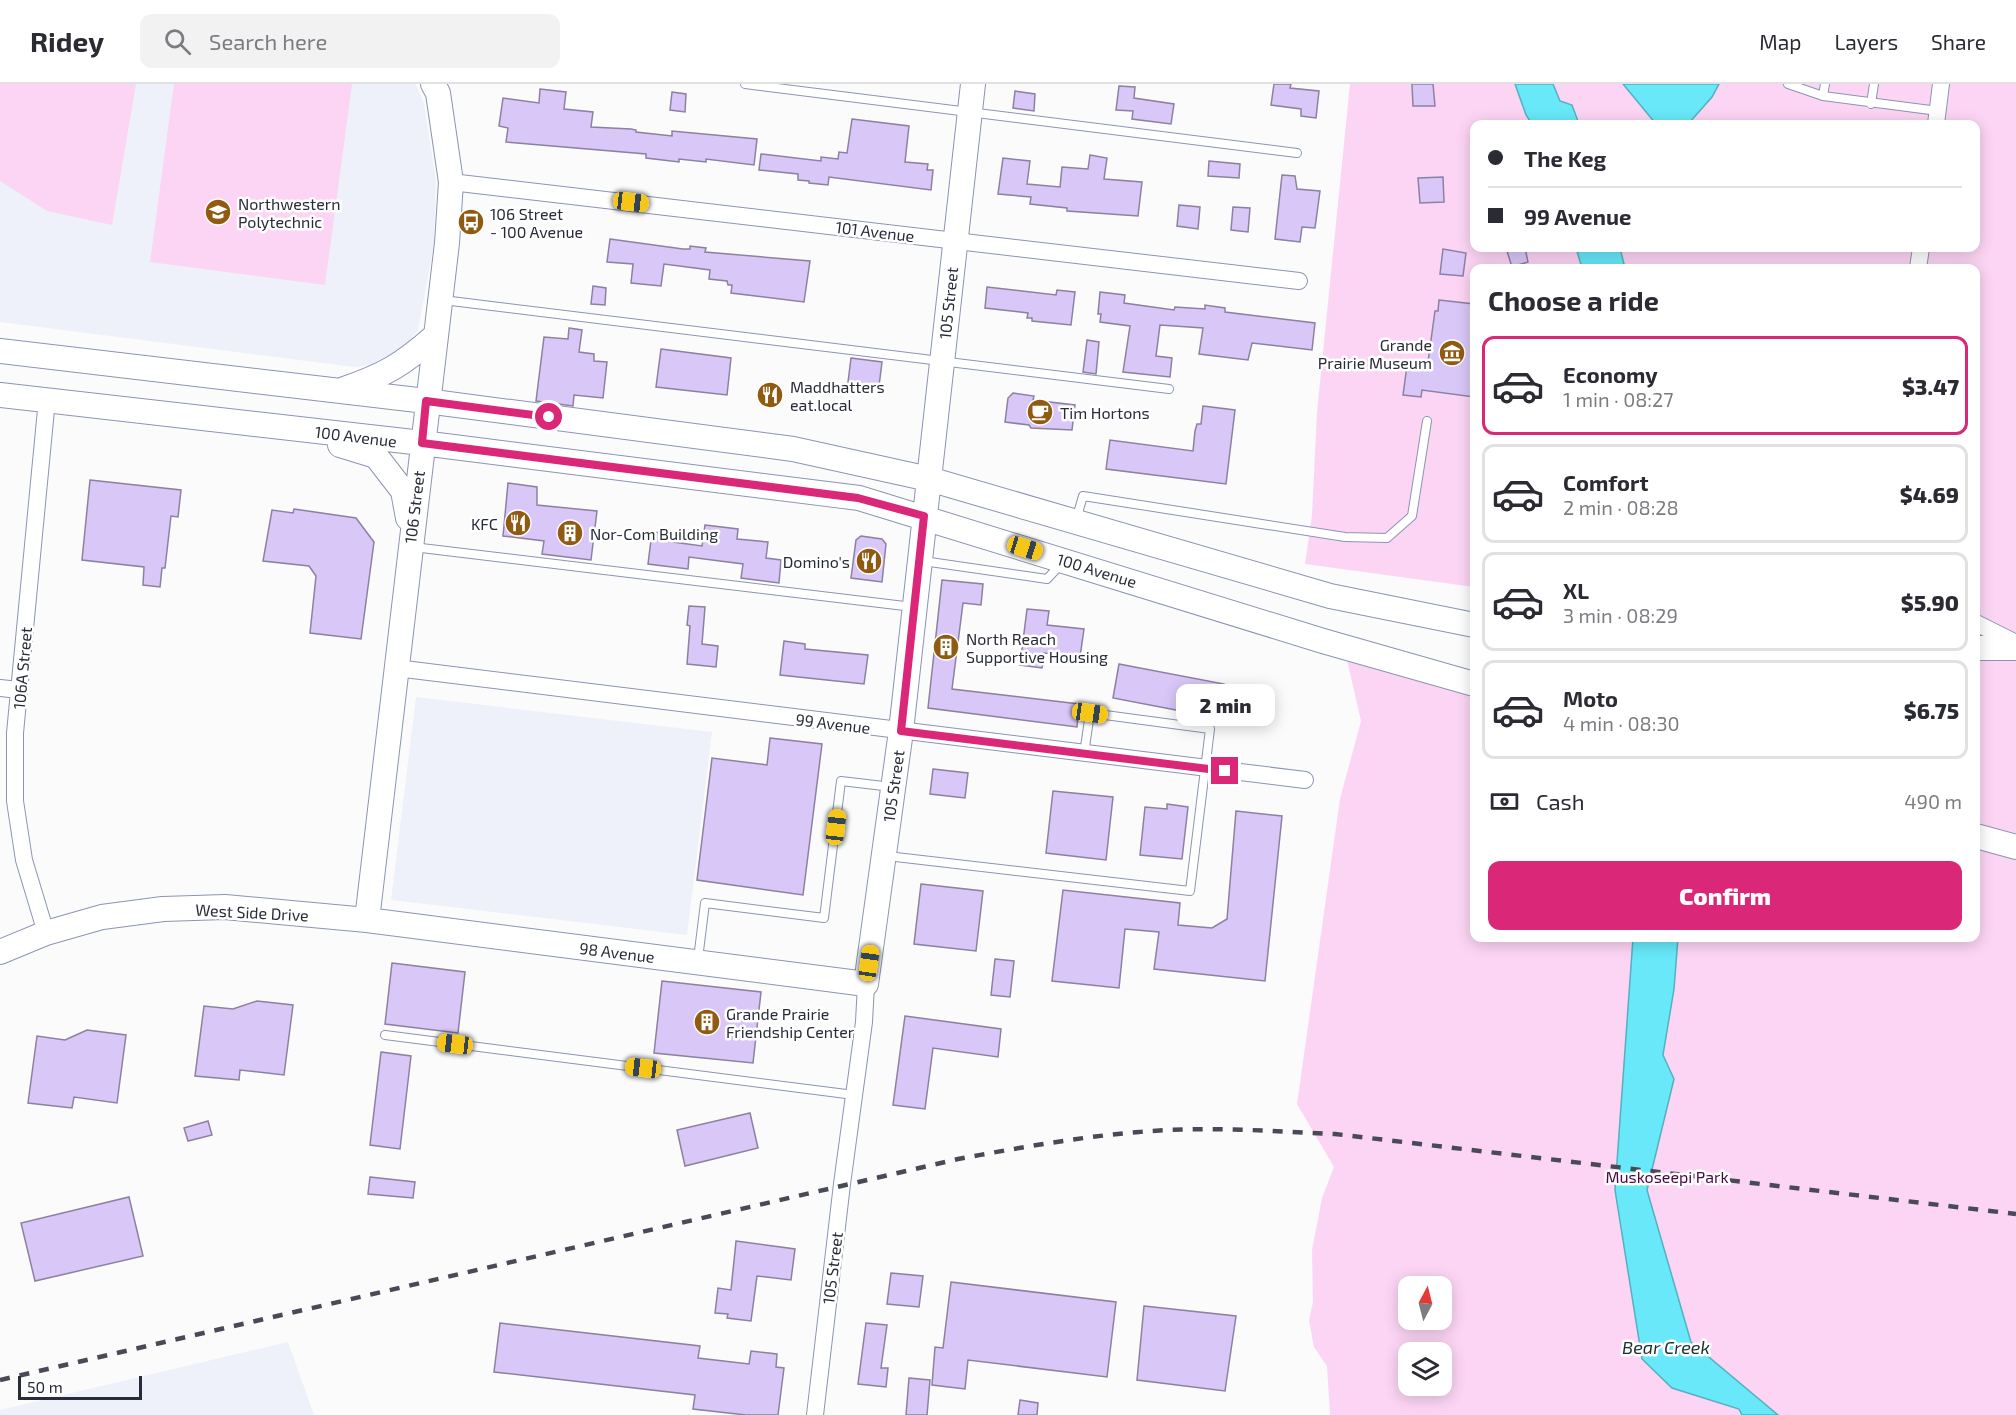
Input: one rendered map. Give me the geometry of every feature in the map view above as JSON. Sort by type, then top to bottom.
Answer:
[{"type":"main road","name":"105 Street","points":[[866,984],[901,731],[973,84]]},
{"type":"main road","name":"106 Street","points":[[367,920],[426,401],[440,299],[451,182],[438,87]]},
{"type":"main road","points":[[339,391],[380,377],[409,358],[435,336]]},
{"type":"main road","points":[[0,351],[426,401],[794,449],[929,480],[1330,596],[1470,624]]},
{"type":"main road","name":"100 Avenue","points":[[0,395],[422,443],[858,498],[924,516],[1323,641],[1470,683]]},
{"type":"main road","points":[[287,428],[376,456],[403,491],[410,540]]},
{"type":"main road","points":[[1980,648],[2016,648]]},
{"type":"main road","points":[[1980,837],[2016,847]]},
{"type":"main road","name":"West Side Drive","points":[[0,952],[46,933],[102,917],[163,909],[225,907],[367,920]]},
{"type":"main road","name":"98 Avenue","points":[[367,920],[866,984]]},
{"type":"street","points":[[1937,118],[1941,84]]},
{"type":"street","name":"101 Avenue","points":[[451,182],[1299,281]]},
{"type":"street","name":"106A Street","points":[[46,933],[24,860],[15,801],[15,733],[47,399]]},
{"type":"street","points":[[1980,625],[2016,643]]},
{"type":"street","name":"99 Avenue","points":[[396,668],[1305,780]]},
{"type":"street","points":[[0,688],[19,690]]},
{"type":"street","name":"105 Street","points":[[815,1415],[864,1022],[866,984]]},
{"type":"lane","points":[[745,84],[1297,153]]},
{"type":"lane","points":[[1788,84],[1823,96],[1937,118]]},
{"type":"lane","points":[[1823,96],[1825,84]]},
{"type":"lane","points":[[1872,104],[1874,84]]},
{"type":"lane","points":[[440,299],[1169,389]]},
{"type":"lane","points":[[1076,522],[1083,496],[1345,537],[1387,538],[1412,516],[1427,421]]},
{"type":"lane","points":[[410,540],[914,607]]},
{"type":"lane","points":[[919,561],[1047,579],[1064,560]]},
{"type":"lane","points":[[884,856],[1190,891],[1210,729],[1090,713],[1084,754]]},
{"type":"lane","points":[[698,962],[705,903],[824,918],[841,781],[893,788]]},
{"type":"lane","points":[[385,1035],[854,1095]]},
{"type":"shaded area","name":"Northwestern Polytechnic","points":[[0,84],[416,84],[424,104],[436,180],[434,244],[418,330],[408,343],[395,353],[374,365],[354,367],[0,322]]},
{"type":"shaded area","points":[[416,697],[712,732],[687,935],[391,900]]},
{"type":"shaded area","points":[[288,1342],[314,1415],[0,1415],[0,1410]]},
{"type":"green space","points":[[0,84],[136,84],[112,225],[47,211],[0,181]]},
{"type":"green space","points":[[174,84],[352,84],[325,285],[150,262]]},
{"type":"green space","name":"Muskoseepi Park","points":[[1350,84],[2016,84],[2016,1415],[1330,1415],[1327,1366],[1314,1347],[1309,1320],[1313,1302],[1312,1250],[1322,1198],[1334,1167],[1297,1104],[1340,799],[1361,721],[1347,660],[1470,689],[1470,942],[1980,942],[1980,264],[1470,264],[1470,586],[1305,564],[1312,515],[1317,412]]},
{"type":"water","points":[[1515,84],[1553,84],[1560,101],[1572,105],[1578,120],[1529,120]]},
{"type":"water","points":[[1623,84],[1719,84],[1712,97],[1692,120],[1653,120]]},
{"type":"water","points":[[1577,252],[1621,252],[1624,264],[1581,264]]},
{"type":"water","name":"Bear Creek","points":[[1633,942],[1678,942],[1674,989],[1663,1055],[1674,1079],[1647,1190],[1691,1342],[1778,1415],[1742,1415],[1739,1409],[1672,1388],[1642,1359],[1615,1190]]},
{"type":"building","points":[[1274,84],[1291,84],[1290,88],[1319,91],[1316,118],[1301,116],[1301,109],[1271,105]]},
{"type":"building","points":[[1412,84],[1433,84],[1435,106],[1413,106]]},
{"type":"building","points":[[1119,86],[1135,87],[1134,98],[1174,104],[1171,124],[1132,119],[1133,111],[1116,110]]},
{"type":"building","points":[[540,89],[566,92],[564,109],[593,112],[591,127],[631,129],[636,132],[672,136],[672,131],[757,139],[754,165],[706,159],[706,162],[679,159],[679,162],[646,158],[646,154],[506,142],[508,128],[499,126],[503,98],[539,103]]},
{"type":"building","points":[[1015,91],[1035,94],[1034,111],[1013,108]]},
{"type":"building","points":[[672,92],[686,94],[685,112],[670,110]]},
{"type":"building","points":[[852,119],[909,126],[905,162],[928,164],[927,170],[933,170],[931,190],[829,177],[828,185],[809,183],[809,181],[798,180],[798,174],[759,170],[761,154],[821,161],[821,157],[838,159],[839,152],[847,153]]},
{"type":"building","points":[[1090,155],[1107,158],[1104,179],[1142,182],[1138,216],[1067,211],[1067,208],[1030,204],[1031,197],[998,194],[1003,158],[1030,161],[1027,184],[1060,187],[1062,167],[1088,169]]},
{"type":"building","points":[[1209,161],[1240,164],[1239,178],[1208,176]]},
{"type":"building","points":[[1282,175],[1295,176],[1297,189],[1320,191],[1315,228],[1302,227],[1300,242],[1275,239]]},
{"type":"building","points":[[1443,177],[1444,202],[1420,203],[1418,178]]},
{"type":"building","points":[[1179,205],[1200,207],[1198,229],[1177,226]]},
{"type":"building","points":[[1233,207],[1250,208],[1248,232],[1231,230]]},
{"type":"building","points":[[610,239],[683,249],[690,249],[690,246],[706,248],[705,252],[810,261],[804,302],[731,293],[732,285],[728,285],[727,281],[709,279],[710,270],[664,264],[661,286],[631,283],[633,264],[607,262]]},
{"type":"building","points":[[1443,249],[1466,253],[1463,276],[1440,274]]},
{"type":"building","points":[[1507,252],[1526,252],[1528,262],[1511,264]]},
{"type":"building","points":[[593,286],[606,288],[605,305],[591,304]]},
{"type":"building","points":[[987,287],[1056,295],[1057,290],[1075,292],[1071,325],[1032,321],[1032,318],[1027,318],[1028,313],[985,308]]},
{"type":"building","points":[[1100,292],[1125,295],[1124,303],[1174,310],[1175,307],[1205,309],[1205,305],[1225,308],[1225,312],[1315,323],[1312,350],[1252,343],[1248,360],[1199,354],[1203,328],[1160,325],[1156,356],[1172,358],[1170,377],[1123,372],[1130,326],[1100,322],[1101,314],[1098,314]]},
{"type":"building","name":"Grande Prairie Museum","points":[[1439,300],[1470,304],[1470,396],[1422,390],[1421,397],[1403,395],[1407,366],[1427,369],[1435,311],[1438,311]]},
{"type":"building","points":[[569,328],[582,330],[579,352],[594,354],[594,361],[607,362],[603,398],[574,395],[573,406],[536,401],[544,337],[568,339]]},
{"type":"building","points":[[1087,340],[1099,342],[1096,374],[1083,372]]},
{"type":"building","points":[[661,349],[731,358],[727,395],[656,387]]},
{"type":"building","points":[[851,358],[882,362],[879,386],[848,382]]},
{"type":"building","name":"Tim Hortons","points":[[1013,393],[1034,396],[1033,400],[1075,405],[1072,430],[1031,428],[1029,425],[1005,422],[1008,398]]},
{"type":"building","points":[[1203,406],[1235,410],[1226,484],[1106,469],[1110,440],[1193,451],[1195,431],[1197,424],[1201,424]]},
{"type":"building","points":[[90,480],[181,490],[178,517],[171,516],[165,568],[162,568],[160,587],[143,585],[144,567],[82,560]]},
{"type":"building","points":[[508,483],[537,487],[537,505],[597,511],[591,560],[542,554],[544,541],[503,536]]},
{"type":"building","points":[[294,509],[356,518],[374,542],[361,639],[310,633],[316,576],[309,566],[263,561],[272,510],[293,513]]},
{"type":"building","points":[[705,525],[738,529],[737,539],[768,542],[766,558],[781,560],[779,583],[741,578],[743,564],[689,557],[688,569],[648,564],[652,532],[674,534],[673,542],[702,546]]},
{"type":"building","name":"Domino's","points":[[861,536],[882,539],[886,544],[882,582],[851,578],[856,540]]},
{"type":"building","name":"North Reach Supportive Housing","points":[[942,580],[983,584],[981,605],[963,603],[952,689],[1079,704],[1077,727],[928,708]]},
{"type":"building","points":[[689,606],[705,607],[702,644],[718,646],[716,667],[687,664]]},
{"type":"building","points":[[1027,609],[1049,611],[1047,625],[1084,629],[1080,657],[1044,653],[1042,668],[1020,665]]},
{"type":"building","points":[[784,641],[805,644],[805,649],[868,655],[864,684],[780,675]]},
{"type":"building","points":[[1119,664],[1224,684],[1218,718],[1113,698]]},
{"type":"building","points":[[770,738],[822,744],[803,895],[697,880],[712,758],[767,765]]},
{"type":"building","points":[[933,769],[968,773],[965,798],[930,794]]},
{"type":"building","points":[[1053,791],[1113,797],[1106,860],[1046,853]]},
{"type":"building","points":[[1167,804],[1188,807],[1182,859],[1140,855],[1145,807],[1167,809]]},
{"type":"building","points":[[1236,811],[1282,816],[1265,981],[1154,969],[1159,932],[1125,929],[1119,988],[1052,981],[1063,890],[1180,903],[1178,925],[1212,928],[1227,919]]},
{"type":"building","points":[[921,884],[983,891],[976,951],[914,944]]},
{"type":"building","points":[[995,959],[1014,961],[1010,997],[991,995]]},
{"type":"building","points":[[392,963],[465,972],[458,1033],[385,1024]]},
{"type":"building","name":"Grande Prairie Friendship Center","points":[[662,981],[761,992],[753,1063],[654,1053]]},
{"type":"building","points":[[257,1001],[293,1005],[284,1075],[240,1070],[239,1080],[195,1076],[204,1006],[233,1009]]},
{"type":"building","points":[[905,1016],[1001,1029],[998,1057],[933,1048],[925,1109],[893,1105]]},
{"type":"building","points":[[87,1030],[126,1035],[117,1103],[74,1097],[72,1108],[28,1103],[37,1036],[65,1040]]},
{"type":"building","points":[[381,1052],[411,1056],[400,1149],[370,1145]]},
{"type":"building","points":[[750,1113],[758,1148],[685,1166],[677,1130]]},
{"type":"building","points":[[208,1121],[212,1135],[188,1141],[184,1128]]},
{"type":"building","points":[[370,1177],[415,1182],[413,1198],[368,1194]]},
{"type":"building","points":[[129,1197],[143,1256],[35,1281],[21,1223]]},
{"type":"building","points":[[736,1241],[795,1249],[791,1280],[757,1276],[751,1321],[727,1318],[728,1314],[715,1313],[718,1288],[731,1290]]},
{"type":"building","points":[[891,1273],[923,1276],[919,1307],[887,1304]]},
{"type":"building","points":[[951,1282],[1116,1302],[1107,1377],[968,1360],[965,1389],[932,1385],[935,1347],[943,1348]]},
{"type":"building","points":[[1144,1306],[1236,1316],[1225,1391],[1137,1380]]},
{"type":"building","points":[[500,1323],[700,1346],[698,1358],[749,1364],[751,1351],[777,1354],[776,1367],[784,1368],[778,1415],[746,1415],[693,1409],[695,1395],[494,1372]]},
{"type":"building","points":[[866,1323],[887,1325],[881,1368],[888,1368],[886,1387],[858,1384]]},
{"type":"building","points":[[909,1378],[930,1380],[927,1415],[906,1415]]},
{"type":"building","points":[[1020,1400],[1038,1403],[1037,1415],[1018,1415]]},
{"type":"railway","points":[[0,1380],[958,1159],[1071,1140],[1163,1130],[1262,1130],[1335,1134],[2016,1214]]},
{"type":"place","name":"Northwestern Polytechnic","points":[[218,212]]},
{"type":"place","name":"106 Street - 100 Avenue","points":[[471,222]]},
{"type":"place","name":"Grande Prairie Museum","points":[[1452,353]]},
{"type":"place","name":"Maddhatters eat.local","points":[[770,395]]},
{"type":"place","name":"Tim Hortons","points":[[1040,412]]},
{"type":"place","name":"KFC","points":[[518,523]]},
{"type":"place","name":"Nor-Com Building","points":[[570,533]]},
{"type":"place","name":"Domino's","points":[[869,561]]},
{"type":"place","name":"North Reach Supportive Housing","points":[[946,647]]},
{"type":"place","name":"Grande Prairie Friendship Center","points":[[707,1022]]},
{"type":"route","points":[[549,417],[426,401],[422,443],[858,498],[924,516],[901,731],[1225,771]]}]
